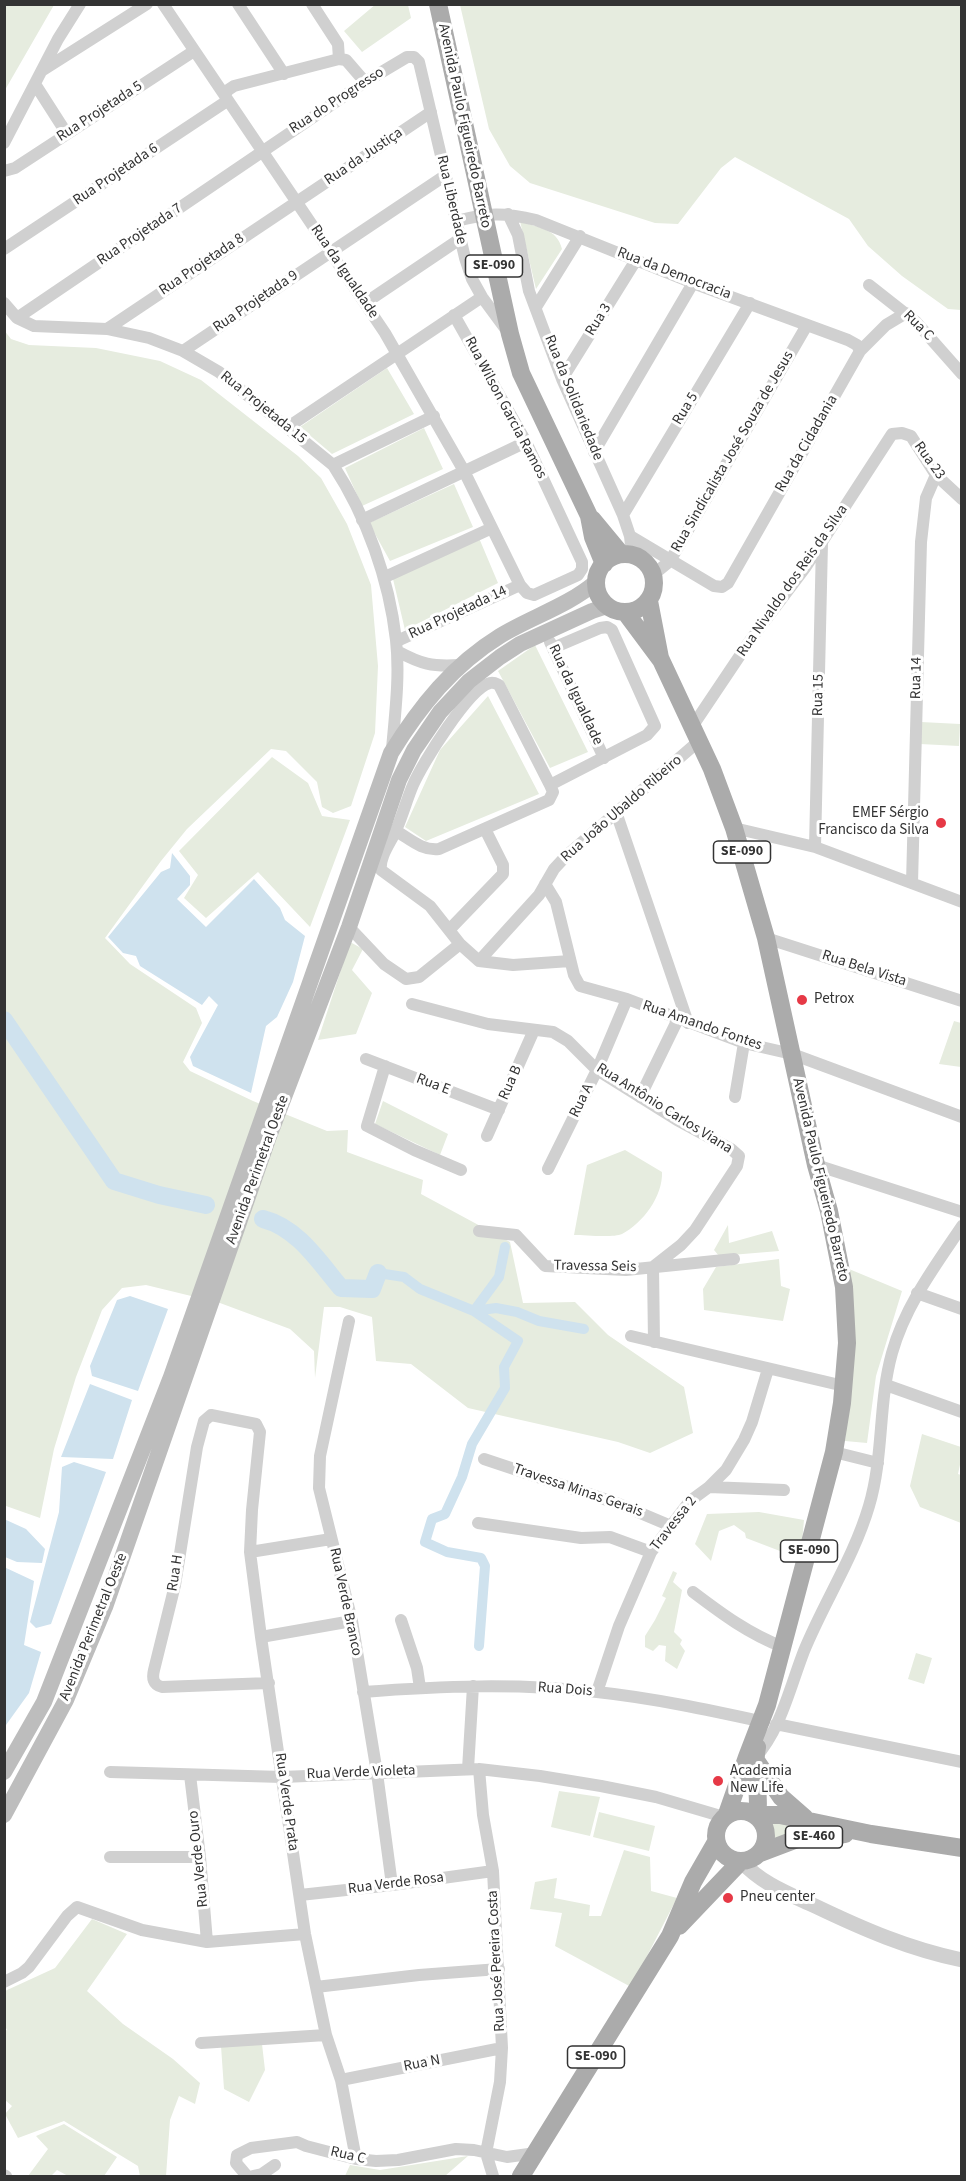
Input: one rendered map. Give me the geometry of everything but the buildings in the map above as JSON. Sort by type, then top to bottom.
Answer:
[{"type":"main road","name":"Avenida Paulo Figueiredo Barreto","points":[[438,4],[482,214],[521,373],[589,516],[593,537],[604,564]]},
{"type":"main road","name":"Avenida Paulo Figueiredo Barreto","points":[[589,516],[647,563],[654,574],[655,588],[649,601],[661,660]]},
{"type":"main road","points":[[628,548],[604,564],[597,575],[598,596],[607,606],[626,613],[639,609],[649,601]]},
{"type":"main road","name":"Avenida Perimetral Oeste","points":[[4,1772],[44,1702],[171,1377],[391,753],[412,718],[460,665],[500,636],[582,594],[596,582]]},
{"type":"main road","name":"Avenida Perimetral Oeste","points":[[4,1815],[66,1700],[105,1607],[268,1139],[350,927],[399,780],[414,750],[440,712],[470,681],[500,657],[546,633],[607,606]]},
{"type":"main road","name":"Avenida Paulo Figueiredo Barreto","points":[[626,613],[661,660],[696,734],[735,828],[766,938],[816,1165],[829,1211],[844,1287],[847,1343],[844,1386],[834,1452],[755,1759],[760,1803],[759,1817]]},
{"type":"main road","name":"Avenida Paulo Figueiredo Barreto","points":[[726,1815],[766,1720]]},
{"type":"main road","points":[[755,1759],[781,1797],[807,1819]]},
{"type":"main road","points":[[739,1810],[759,1817],[766,1832],[764,1847],[760,1853],[751,1859],[741,1861],[725,1856],[716,1842],[716,1828],[726,1815],[739,1810]]},
{"type":"main road","name":"SE-460","points":[[759,1817],[771,1814],[807,1819],[871,1834],[962,1848]]},
{"type":"main road","name":"SE-460","points":[[760,1853],[797,1839],[828,1835],[871,1834]]},
{"type":"main road","name":"SE-090","points":[[521,2176],[670,1936],[693,1882],[716,1842]]},
{"type":"main road","name":"SE-090","points":[[670,1936],[741,1861]]},
{"type":"street","points":[[4,143],[58,39],[80,4]]},
{"type":"street","points":[[42,70],[147,4]]},
{"type":"street","name":"Rua da Igualdade","points":[[163,4],[297,201],[397,354],[464,471],[524,589]]},
{"type":"street","points":[[238,4],[284,74]]},
{"type":"street","points":[[312,4],[338,44],[339,59]]},
{"type":"street","name":"Rua Projetada 5","points":[[4,171],[15,168],[194,51]]},
{"type":"street","name":"Rua do Progresso","points":[[262,151],[365,82],[407,57],[414,57]]},
{"type":"street","name":"Rua Liberdade","points":[[414,57],[419,62],[460,239],[472,279],[482,297],[510,334]]},
{"type":"street","points":[[226,98],[228,90],[234,86],[339,59],[346,60],[365,82]]},
{"type":"street","points":[[35,84],[67,134]]},
{"type":"street","name":"Rua Projetada 6","points":[[4,249],[226,98]]},
{"type":"street","name":"Rua da Justiça","points":[[297,201],[431,112]]},
{"type":"street","name":"Rua Projetada 7","points":[[17,318],[262,151]]},
{"type":"street","name":"Rua Projetada 9","points":[[183,351],[446,175]]},
{"type":"street","name":"Rua Projetada 8","points":[[107,329],[297,201]]},
{"type":"street","name":"Rua da Democracia","points":[[456,221],[482,214],[508,214],[536,220],[693,283],[848,340],[857,345],[861,351]]},
{"type":"street","name":"Rua da Solidariedade","points":[[508,214],[518,235],[529,291],[562,380],[623,515],[628,548]]},
{"type":"street","points":[[536,307],[580,236]]},
{"type":"street","points":[[365,303],[460,239]]},
{"type":"street","name":"Rua 3","points":[[562,380],[636,260]]},
{"type":"street","points":[[594,452],[693,283]]},
{"type":"street","name":"Rua C","points":[[868,285],[906,314],[962,374]]},
{"type":"street","points":[[288,427],[482,297]]},
{"type":"street","points":[[4,303],[17,318]]},
{"type":"street","name":"Rua 5","points":[[623,515],[750,303]]},
{"type":"street","name":"Rua da Cidadania","points":[[670,561],[714,586],[722,587],[728,583],[861,351],[874,335],[906,314]]},
{"type":"street","name":"Rua Wilson Garcia Ramos","points":[[454,315],[526,442],[582,562],[578,575],[534,595],[524,589]]},
{"type":"street","name":"Rua Projetada 15","points":[[17,318],[34,326],[107,329],[149,338],[183,351],[219,372],[333,465],[362,520],[385,577],[397,646],[397,693],[391,753]]},
{"type":"street","name":"Rua Sindicalista José Souza de Jesus","points":[[654,574],[670,561],[807,325]]},
{"type":"street","points":[[333,465],[434,416]]},
{"type":"street","name":"Rua 23","points":[[892,434],[902,433],[910,436],[936,475],[962,499]]},
{"type":"street","name":"Rua Nivaldo dos Reis da Silva","points":[[696,734],[749,642],[822,542],[892,434]]},
{"type":"street","points":[[362,520],[526,442]]},
{"type":"street","name":"Rua 14","points":[[912,883],[921,542],[926,498],[936,475]]},
{"type":"street","points":[[385,577],[492,528]]},
{"type":"street","name":"Rua 15","points":[[815,847],[822,542]]},
{"type":"street","points":[[628,548],[670,561]]},
{"type":"street","name":"Rua Projetada 14","points":[[397,646],[524,589]]},
{"type":"street","name":"Rua da Igualdade","points":[[550,785],[647,735],[655,726],[612,630],[607,627],[600,628],[553,648]]},
{"type":"street","name":"Rua da Igualdade","points":[[546,633],[604,758]]},
{"type":"street","points":[[397,646],[420,663],[437,667],[460,665]]},
{"type":"street","points":[[396,831],[423,848],[439,849],[549,800],[552,792],[550,785],[499,685],[494,683],[488,684],[466,704],[440,737],[414,783],[396,831],[380,863],[381,870],[430,906],[460,944],[479,961],[513,965],[570,961],[556,902],[545,884]]},
{"type":"street","name":"Rua João Ubaldo Ribeiro","points":[[479,961],[539,895],[554,869],[566,856],[616,812],[696,734]]},
{"type":"street","points":[[616,812],[683,1021],[640,1097]]},
{"type":"street","points":[[735,828],[815,847],[962,902]]},
{"type":"street","points":[[450,929],[503,874],[503,865],[485,829]]},
{"type":"street","points":[[350,927],[384,963],[406,979],[419,977],[460,944]]},
{"type":"street","name":"Rua Bela Vista","points":[[766,938],[962,1001]]},
{"type":"street","name":"Rua Amando Fontes","points":[[570,961],[578,984],[627,999],[744,1043],[792,1054],[962,1117]]},
{"type":"street","name":"Rua A","points":[[548,1169],[597,1070],[627,999]]},
{"type":"street","name":"Rua Antônio Carlos Viana","points":[[412,1004],[488,1024],[553,1032],[563,1038],[597,1070],[731,1149],[739,1156],[737,1166]]},
{"type":"street","name":"Rua B","points":[[487,1136],[534,1030]]},
{"type":"street","points":[[735,1097],[744,1043]]},
{"type":"street","name":"Rua E","points":[[366,1059],[500,1110]]},
{"type":"street","points":[[385,1066],[367,1126],[414,1150],[461,1170]]},
{"type":"street","points":[[816,1165],[962,1212]]},
{"type":"street","name":"Travessa Seis","points":[[653,1267],[681,1245],[695,1230],[737,1166]]},
{"type":"street","points":[[766,1720],[810,1638],[855,1543],[869,1506],[878,1462],[886,1385],[896,1341],[917,1293],[962,1226]]},
{"type":"street","name":"Travessa Seis","points":[[479,1231],[516,1235],[545,1266],[609,1270],[734,1258]]},
{"type":"street","points":[[653,1267],[654,1342]]},
{"type":"street","points":[[917,1293],[962,1309]]},
{"type":"street","name":"Rua Verde Branco","points":[[349,1321],[318,1469],[319,1488],[352,1621],[377,1773],[392,1885]]},
{"type":"street","points":[[631,1336],[844,1386]]},
{"type":"street","name":"Travessa 2","points":[[597,1692],[619,1626],[651,1552],[694,1496],[720,1477],[744,1440],[757,1410],[768,1369]]},
{"type":"street","points":[[886,1385],[962,1412]]},
{"type":"street","name":"Rua H","points":[[260,1441],[260,1429],[256,1424],[213,1414],[204,1421],[191,1482],[176,1585],[153,1677],[156,1684],[162,1687],[269,1683]]},
{"type":"street","name":"Rua Verde Prata","points":[[260,1441],[250,1552],[261,1637],[305,1934],[326,2035],[341,2080],[356,2159]]},
{"type":"street","points":[[834,1452],[878,1462]]},
{"type":"street","name":"Travessa Minas Gerais","points":[[484,1459],[619,1504],[671,1526]]},
{"type":"street","points":[[709,1487],[784,1490]]},
{"type":"street","points":[[478,1523],[581,1538],[610,1537],[651,1552]]},
{"type":"street","points":[[250,1552],[331,1539]]},
{"type":"street","points":[[693,1592],[758,1638],[783,1647]]},
{"type":"street","points":[[401,1620],[417,1668],[420,1688]]},
{"type":"street","points":[[261,1637],[352,1621]]},
{"type":"street","points":[[473,1686],[473,1769]]},
{"type":"street","name":"Rua Dois","points":[[363,1692],[473,1686],[597,1692],[766,1720],[962,1762]]},
{"type":"street","name":"Rua Verde Violeta","points":[[110,1772],[282,1777],[473,1769],[540,1776],[601,1786],[726,1815]]},
{"type":"street","name":"Rua José Pereira Costa","points":[[473,1769],[493,1871],[499,1969],[502,2048],[500,2082],[486,2153],[493,2176]]},
{"type":"street","name":"Rua Verde Ouro","points":[[190,1775],[201,1857],[207,1942]]},
{"type":"street","points":[[110,1857],[201,1857]]},
{"type":"street","points":[[741,1861],[765,1883],[872,1933],[915,1949],[962,1960]]},
{"type":"street","name":"Rua Verde Rosa","points":[[300,1895],[493,1871]]},
{"type":"street","points":[[4,1982],[30,1967],[75,1908],[84,1908],[150,1933],[207,1942],[305,1934]]},
{"type":"street","points":[[316,1987],[419,1975],[499,1969]]},
{"type":"street","points":[[201,2043],[326,2035]]},
{"type":"street","name":"Rua N","points":[[341,2080],[502,2048]]},
{"type":"street","name":"Rua C","points":[[247,2176],[236,2163],[237,2155],[251,2148],[297,2142],[356,2159],[386,2161],[456,2148],[486,2153]]},
{"type":"street","points":[[486,2153],[511,2158],[536,2154]]},
{"type":"street","points":[[253,2176],[262,2174],[275,2165]]},
{"type":"shaded area","points":[[376,4],[408,5],[411,18],[362,52],[344,31]]},
{"type":"shaded area","points":[[4,5],[54,5],[5,90]]},
{"type":"shaded area","points":[[460,5],[961,5],[961,310],[948,309],[902,276],[868,246],[849,219],[735,157],[721,168],[678,224],[655,223],[530,183],[510,166],[489,129]]},
{"type":"shaded area","points":[[520,221],[551,233],[556,237],[562,249],[536,289]]},
{"type":"shaded area","points":[[4,330],[11,339],[29,345],[96,348],[160,361],[201,380],[298,456],[321,478],[347,524],[371,585],[378,666],[375,733],[351,806],[333,813],[322,807],[317,782],[286,751],[271,749],[187,829],[105,938],[130,964],[196,1008],[202,1023],[183,1062],[190,1071],[253,1101],[327,1131],[348,1130],[347,1152],[423,1180],[421,1194],[510,1242],[523,1303],[575,1302],[608,1335],[684,1387],[693,1433],[650,1453],[618,1442],[468,1408],[411,1364],[376,1361],[372,1317],[340,1307],[324,1307],[315,1378],[314,1351],[290,1329],[220,1303],[146,1285],[122,1288],[102,1310],[76,1377],[54,1449],[40,1518],[5,1507]]},
{"type":"shaded area","points":[[387,368],[414,414],[332,454],[300,427]]},
{"type":"shaded area","points":[[424,428],[443,469],[362,506],[345,468]]},
{"type":"shaded area","points":[[454,484],[473,527],[390,561],[369,523]]},
{"type":"shaded area","points":[[479,538],[498,583],[405,630],[393,579]]},
{"type":"shaded area","points":[[535,645],[588,752],[550,768],[498,671]]},
{"type":"shaded area","points":[[488,696],[539,794],[426,841],[405,827],[440,750]]},
{"type":"shaded area","points":[[921,722],[960,724],[959,746],[920,744]]},
{"type":"shaded area","points":[[272,757],[308,783],[322,816],[350,820],[310,927],[258,872],[206,918],[184,898],[198,875],[179,851]]},
{"type":"shaded area","points":[[350,942],[363,949],[352,970],[372,993],[356,1034],[318,1040]]},
{"type":"shaded area","points":[[954,1021],[961,1023],[961,1067],[939,1064]]},
{"type":"shaded area","points":[[383,1101],[448,1134],[440,1155],[375,1124]]},
{"type":"shaded area","points":[[625,1150],[662,1172],[659,1190],[650,1208],[637,1223],[622,1234],[574,1235],[587,1165]]},
{"type":"shaded area","points":[[728,1225],[729,1243],[772,1231],[779,1251],[719,1256],[714,1250]]},
{"type":"shaded area","points":[[779,1259],[781,1286],[790,1289],[783,1321],[704,1310],[703,1289],[716,1267]]},
{"type":"shaded area","points":[[849,1269],[902,1291],[876,1376],[867,1443],[845,1441],[853,1333]]},
{"type":"shaded area","points":[[922,1434],[961,1447],[958,1474],[961,1475],[961,1523],[920,1507],[910,1486]]},
{"type":"shaded area","points":[[759,1512],[804,1520],[801,1554],[780,1551],[746,1538],[745,1533],[734,1525],[719,1531],[711,1561],[695,1544],[707,1514]]},
{"type":"shaded area","points":[[673,1571],[677,1573],[673,1582],[682,1590],[674,1632],[682,1640],[680,1644],[685,1651],[677,1669],[665,1661],[666,1646],[659,1645],[653,1651],[645,1647],[645,1636],[666,1598],[662,1596]]},
{"type":"shaded area","points":[[916,1653],[932,1658],[924,1684],[908,1679]]},
{"type":"shaded area","points":[[559,1791],[600,1797],[590,1836],[551,1827]]},
{"type":"shaded area","points":[[599,1812],[655,1826],[649,1851],[593,1837]]},
{"type":"shaded area","points":[[764,1818],[838,1827],[770,1840]]},
{"type":"shaded area","points":[[624,1850],[650,1857],[651,1891],[677,1898],[631,1987],[555,1946],[562,1913],[530,1909],[535,1882],[557,1878],[554,1898],[590,1905],[589,1916],[601,1916]]},
{"type":"shaded area","points":[[92,1919],[127,1934],[87,1991],[123,2024],[173,2059],[200,2083],[195,2104],[179,2096],[170,2120],[166,2176],[140,2176],[138,2166],[64,2121],[18,2138],[5,2114],[12,2106],[5,2100],[4,2031],[7,2030],[5,1991],[55,1968]]},
{"type":"shaded area","points":[[262,2044],[265,2070],[249,2102],[224,2089],[221,2046]]},
{"type":"shaded area","points":[[64,2124],[117,2157],[104,2176],[68,2176],[57,2170],[51,2176],[28,2176],[48,2149],[36,2136]]},
{"type":"shaded area","points":[[468,2156],[445,2176],[345,2176],[350,2165],[380,2170]]},
{"type":"water","points":[[172,853],[190,876],[190,885],[177,899],[206,927],[254,879],[280,908],[285,920],[305,936],[293,982],[277,1017],[266,1026],[251,1093],[193,1066],[190,1057],[218,1005],[209,996],[202,1005],[140,966],[136,956],[123,953],[108,937],[161,872],[170,868]]},
{"type":"water","points":[[130,1296],[168,1309],[138,1391],[92,1376],[90,1366],[117,1300]]},
{"type":"water","points":[[90,1384],[132,1400],[113,1459],[61,1457]]},
{"type":"water","points":[[74,1462],[106,1472],[51,1624],[36,1628],[30,1622],[59,1512],[62,1467]]},
{"type":"water","points":[[4,1519],[26,1529],[45,1549],[42,1563],[17,1562],[5,1557]]},
{"type":"water","points":[[4,1567],[34,1581],[24,1645],[41,1652],[29,1693],[6,1725]]},
{"type":"waterway","points":[[4,1020],[114,1181],[159,1195],[206,1205]]},
{"type":"waterway","points":[[263,1219],[275,1223],[297,1238],[341,1288],[372,1289],[378,1273]]},
{"type":"waterway","points":[[474,1311],[499,1277],[505,1247]]},
{"type":"waterway","points":[[378,1273],[404,1277],[420,1289],[474,1311],[518,1341],[504,1367],[505,1388],[472,1444],[462,1477],[445,1514],[432,1519],[425,1542],[447,1552],[481,1558],[485,1566],[479,1646]]},
{"type":"waterway","points":[[474,1311],[496,1308],[517,1312],[539,1321],[584,1329]]},
{"type":"place","name":"EMEF Sérgio Francisco da Silva","points":[[941,823]]},
{"type":"place","name":"Petrox","points":[[802,1000]]},
{"type":"place","name":"Academia New Life","points":[[718,1781]]},
{"type":"place","name":"Pneu center","points":[[728,1898]]}]
